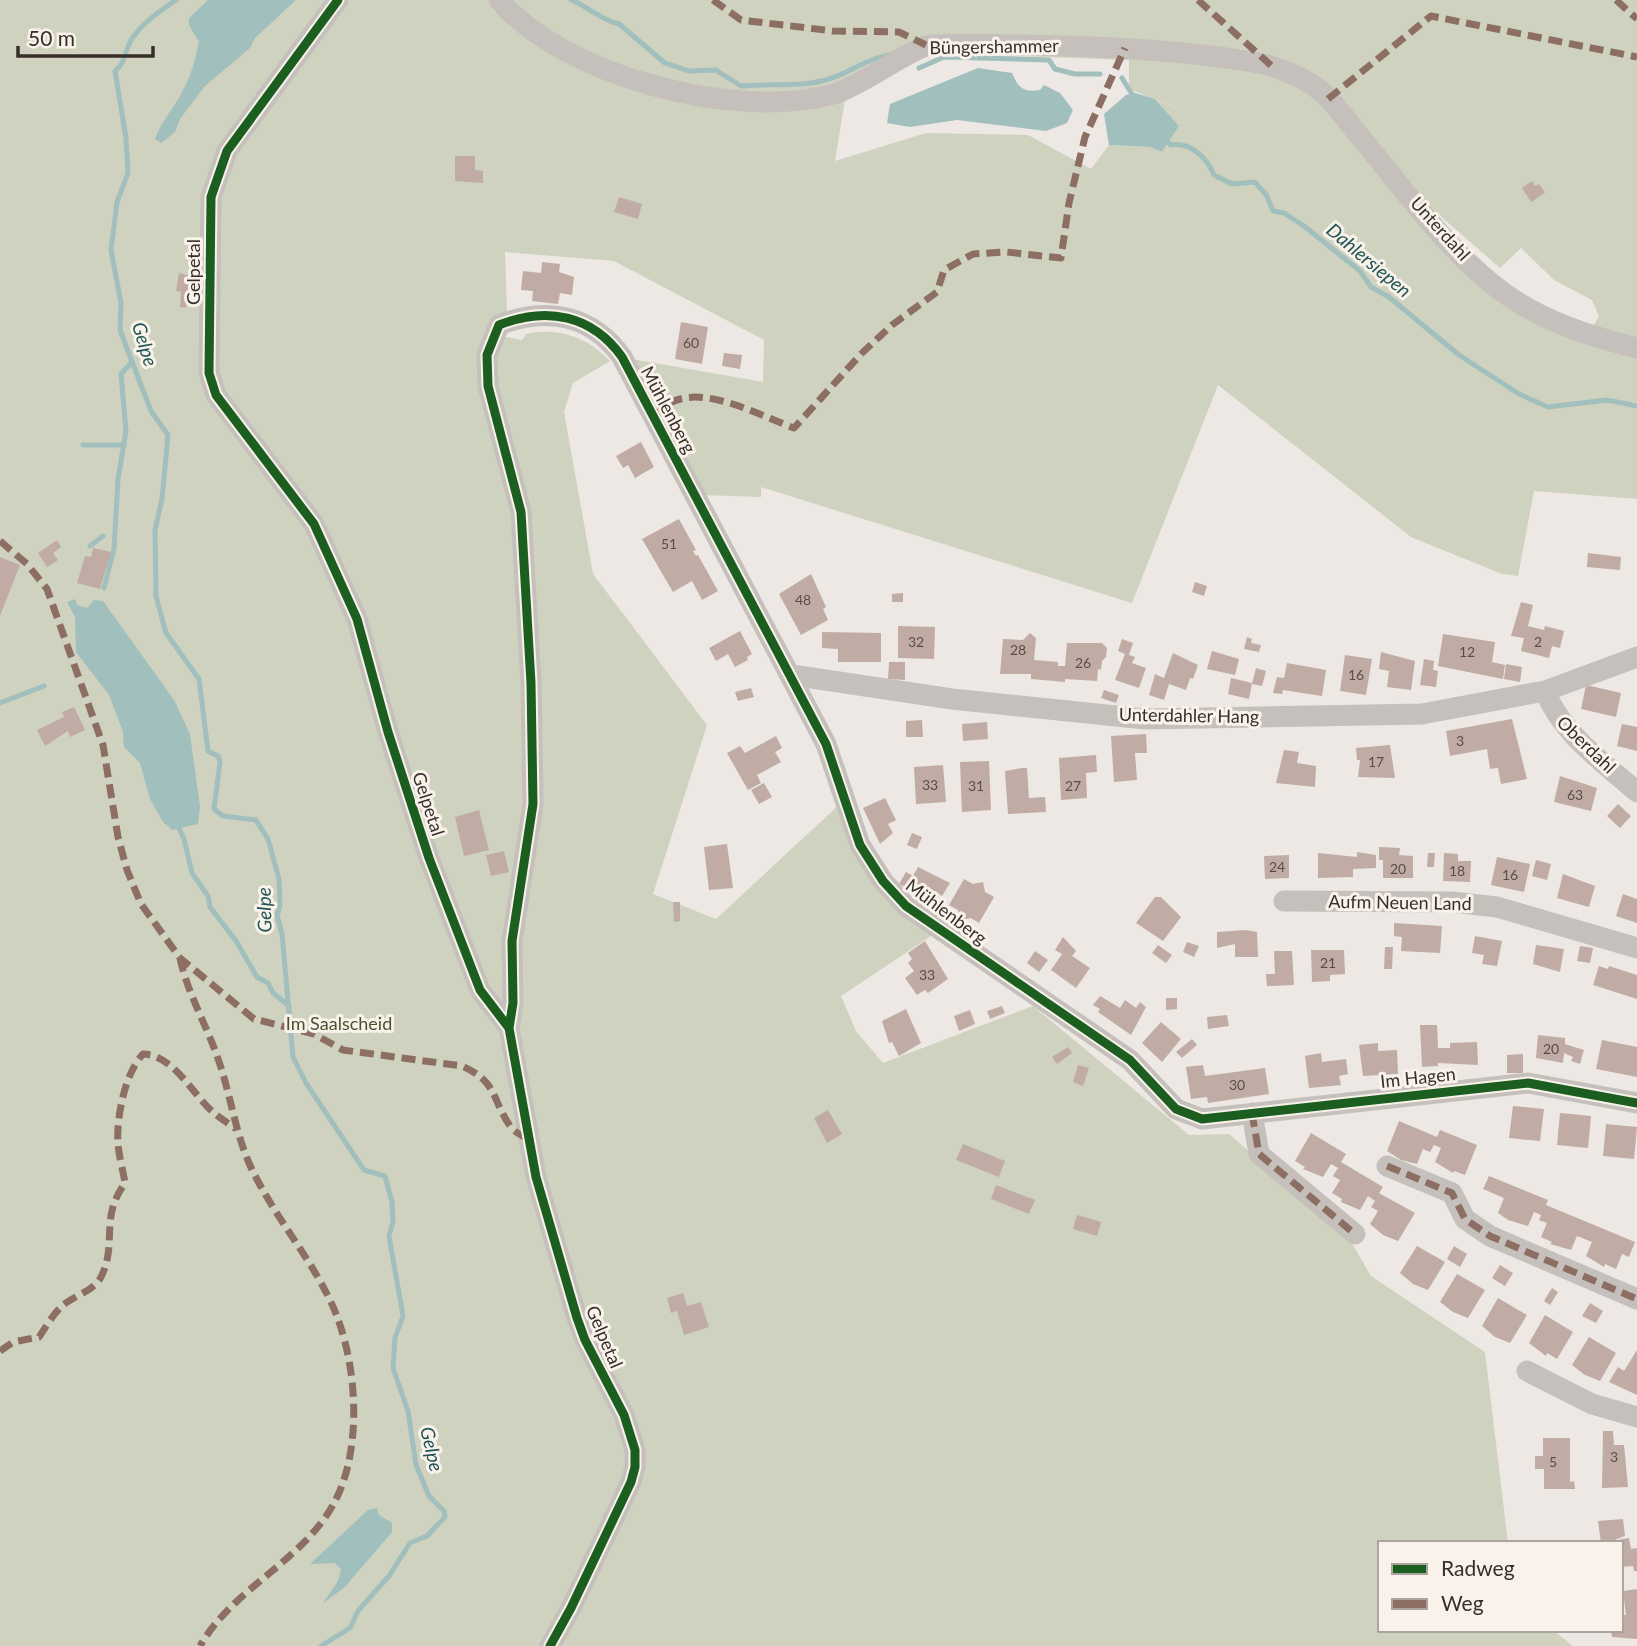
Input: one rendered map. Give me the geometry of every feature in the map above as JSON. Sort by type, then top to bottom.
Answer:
[{"type":"street","name":"Gelpetal","points":[[338,0],[227,151],[211,197],[209,373],[216,395],[314,524],[357,619],[388,732],[429,858],[480,990],[509,1028],[531,1152],[550,1230],[584,1340],[624,1415],[635,1450],[631,1482],[550,1646]]},
{"type":"street","name":"Büngershammer","points":[[499,0],[531,30],[576,59],[650,85],[753,102],[800,103],[837,93],[867,81],[926,45],[1112,46],[1251,61],[1274,68]]},
{"type":"street","name":"Unterdahl","points":[[1274,68],[1323,92],[1455,250],[1495,287],[1539,316],[1584,334],[1637,348]]},
{"type":"street","name":"Mühlenberg","points":[[509,1028],[513,1003],[512,941],[533,804],[531,682],[520,512],[488,386],[487,355],[499,325],[540,314],[578,319],[610,340],[622,357],[792,675],[826,744],[860,845],[891,890],[906,906],[1130,1060],[1176,1109],[1202,1119]]},
{"type":"street","points":[[1545,691],[1637,657]]},
{"type":"street","name":"Unterdahler Hang","points":[[792,675],[952,699],[1145,719],[1422,714],[1545,691]]},
{"type":"street","name":"Oberdahl","points":[[1545,691],[1554,713],[1570,732],[1637,792]]},
{"type":"street","name":"Aufm Neuen Land","points":[[1284,901],[1452,902],[1497,907],[1637,948]]},
{"type":"street","name":"Im Hagen","points":[[1202,1119],[1528,1083],[1637,1103]]},
{"type":"street","points":[[1252,1113],[1259,1154],[1355,1234]]},
{"type":"street","points":[[1387,1166],[1452,1193],[1465,1219],[1490,1236],[1637,1299]]},
{"type":"street","points":[[1527,1371],[1592,1404],[1637,1418]]},
{"type":"green space","name":"Im Saalscheid","points":[[0,0],[1637,0],[1637,499],[1534,491],[1518,576],[1502,574],[1411,537],[1218,385],[1132,603],[761,487],[761,497],[703,495],[632,359],[763,382],[764,340],[614,261],[505,252],[507,312],[501,336],[522,340],[526,334],[561,333],[582,340],[610,361],[573,383],[564,412],[593,574],[707,725],[653,894],[716,919],[840,804],[859,849],[937,932],[841,996],[856,1031],[883,1063],[1033,1006],[1189,1135],[1229,1134],[1350,1240],[1371,1276],[1485,1352],[1508,1541],[1378,1541],[1378,1632],[1556,1632],[1573,1646],[0,1646]],"holes":[[[934,53],[1129,60],[1129,89],[1156,100],[1179,126],[1162,152],[1150,147],[1109,145],[1091,169],[1028,135],[926,133],[835,161],[847,87]],[[1421,199],[1500,268],[1521,248],[1554,280],[1592,300],[1599,316],[1587,337],[1495,287]]]},
{"type":"water","points":[[208,0],[296,0],[255,38],[250,48],[205,86],[180,119],[175,132],[161,143],[155,139],[186,84],[199,42],[189,25],[189,18]]},
{"type":"water","points":[[978,68],[1012,73],[1019,86],[1026,90],[1040,90],[1044,85],[1060,93],[1073,110],[1067,123],[1046,131],[957,120],[910,127],[887,123],[890,104]]},
{"type":"water","points":[[1135,93],[1155,99],[1179,126],[1162,152],[1150,147],[1109,145],[1104,114],[1126,95]]},
{"type":"water","points":[[75,599],[77,605],[87,608],[94,600],[103,601],[174,700],[190,734],[200,807],[198,824],[172,830],[163,822],[150,799],[140,763],[124,747],[123,732],[109,695],[76,652],[75,617],[67,602]]},
{"type":"water","points":[[377,1508],[379,1515],[392,1523],[392,1532],[345,1587],[323,1603],[338,1581],[341,1569],[335,1563],[310,1564],[368,1510]]},
{"type":"building","points":[[455,156],[475,156],[475,170],[483,171],[483,183],[455,181]]},
{"type":"building","points":[[1532,181],[1535,186],[1539,184],[1545,193],[1531,202],[1522,188]]},
{"type":"building","points":[[619,197],[642,204],[638,219],[614,212]]},
{"type":"building","points":[[542,262],[560,264],[559,272],[574,277],[572,295],[560,293],[558,304],[532,301],[533,291],[521,290],[523,271],[541,273]]},
{"type":"building","points":[[179,273],[202,279],[199,304],[187,303],[186,308],[180,307],[181,292],[176,291]]},
{"type":"building","points":[[681,322],[708,327],[702,364],[675,359]]},
{"type":"building","points":[[724,353],[742,355],[740,369],[722,366]]},
{"type":"building","points":[[641,442],[654,467],[635,478],[628,465],[623,468],[616,456]]},
{"type":"building","points":[[679,519],[696,550],[693,551],[698,555],[718,591],[702,600],[692,581],[673,592],[642,539]]},
{"type":"building","points":[[57,540],[61,547],[53,553],[58,560],[47,567],[38,553]]},
{"type":"building","points":[[93,548],[111,552],[100,589],[77,583],[85,556],[91,557]]},
{"type":"building","points":[[1588,553],[1621,557],[1620,570],[1587,567]]},
{"type":"building","points":[[0,557],[20,565],[0,616]]},
{"type":"building","points":[[811,574],[826,607],[823,609],[828,620],[801,635],[779,594]]},
{"type":"building","points":[[1195,582],[1207,586],[1204,596],[1192,592]]},
{"type":"building","points":[[903,593],[903,602],[892,602],[892,594]]},
{"type":"building","points":[[1521,602],[1533,605],[1528,626],[1544,630],[1545,626],[1564,631],[1560,648],[1552,646],[1549,658],[1521,651],[1524,638],[1511,636]]},
{"type":"building","points":[[898,626],[935,627],[934,659],[898,658]]},
{"type":"building","points":[[740,631],[752,654],[747,657],[748,660],[735,667],[728,654],[716,661],[709,648]]},
{"type":"building","points":[[822,632],[881,633],[881,662],[838,662],[838,649],[822,648]]},
{"type":"building","points":[[1030,633],[1036,638],[1034,660],[1058,662],[1058,666],[1065,666],[1067,643],[1102,643],[1107,648],[1106,657],[1102,661],[1101,670],[1098,669],[1097,681],[1065,679],[1065,682],[1031,679],[1031,674],[1000,674],[1003,639],[1023,640]]},
{"type":"building","points":[[1443,634],[1495,642],[1492,662],[1505,665],[1503,679],[1438,666]]},
{"type":"building","points":[[1247,637],[1252,639],[1251,643],[1261,645],[1259,652],[1244,649]]},
{"type":"building","points":[[1122,639],[1133,643],[1129,655],[1135,657],[1132,663],[1146,668],[1139,688],[1115,680],[1125,654],[1118,651]]},
{"type":"building","points":[[1212,651],[1239,659],[1235,675],[1207,669]]},
{"type":"building","points":[[1381,652],[1415,661],[1411,690],[1387,687],[1389,671],[1379,669]]},
{"type":"building","points":[[1173,653],[1198,665],[1193,679],[1190,678],[1186,690],[1169,684],[1164,700],[1149,695],[1155,674],[1164,678]]},
{"type":"building","points":[[1345,655],[1372,659],[1366,695],[1340,691]]},
{"type":"building","points":[[1424,659],[1434,661],[1433,670],[1438,671],[1436,687],[1420,685]]},
{"type":"building","points":[[889,662],[905,662],[905,680],[888,679]]},
{"type":"building","points":[[1287,663],[1326,670],[1322,696],[1283,690],[1282,694],[1273,693],[1277,677],[1284,678]]},
{"type":"building","points":[[1506,664],[1522,667],[1520,682],[1504,679]]},
{"type":"building","points":[[1256,668],[1266,671],[1262,686],[1252,684]]},
{"type":"building","points":[[1231,678],[1252,683],[1249,699],[1228,694]]},
{"type":"building","points":[[1586,685],[1621,693],[1616,717],[1581,709]]},
{"type":"building","points":[[751,688],[754,697],[738,701],[735,692]]},
{"type":"building","points":[[1104,690],[1119,695],[1116,703],[1101,698]]},
{"type":"building","points":[[74,707],[85,730],[70,737],[68,731],[45,746],[37,730],[64,717],[62,712]]},
{"type":"building","points":[[1512,719],[1527,779],[1501,784],[1498,768],[1490,769],[1487,749],[1450,756],[1446,731]]},
{"type":"building","points":[[922,720],[923,737],[906,737],[906,721]]},
{"type":"building","points":[[987,722],[988,739],[963,741],[962,724]]},
{"type":"building","points":[[1622,724],[1637,727],[1637,751],[1617,746]]},
{"type":"building","points":[[1146,734],[1147,753],[1135,753],[1137,780],[1114,782],[1111,736]]},
{"type":"building","points":[[776,736],[782,748],[775,752],[781,762],[757,775],[761,783],[748,790],[727,753],[740,746],[745,753]]},
{"type":"building","points":[[1390,745],[1395,778],[1358,777],[1360,760],[1357,760],[1356,748]]},
{"type":"building","points":[[1284,750],[1299,752],[1297,763],[1316,766],[1315,787],[1276,783]]},
{"type":"building","points":[[1096,755],[1097,772],[1086,773],[1087,798],[1061,800],[1059,758]]},
{"type":"building","points":[[989,761],[991,810],[962,812],[960,762]]},
{"type":"building","points":[[943,765],[946,802],[916,804],[914,767]]},
{"type":"building","points":[[1027,768],[1029,798],[1045,797],[1046,812],[1008,814],[1005,771]]},
{"type":"building","points":[[1560,776],[1597,788],[1591,811],[1554,802]]},
{"type":"building","points":[[764,783],[772,797],[759,804],[751,790]]},
{"type":"building","points":[[885,798],[896,820],[888,824],[893,833],[880,844],[863,808]]},
{"type":"building","points":[[1618,804],[1631,816],[1620,828],[1607,816]]},
{"type":"building","points":[[479,810],[489,850],[464,856],[455,817]]},
{"type":"building","points":[[912,833],[922,837],[917,849],[907,845]]},
{"type":"building","points":[[727,844],[733,888],[709,890],[704,847]]},
{"type":"building","points":[[1379,847],[1400,848],[1399,855],[1413,856],[1413,878],[1383,878],[1383,860],[1379,860]]},
{"type":"building","points":[[504,851],[509,872],[491,876],[486,855]]},
{"type":"building","points":[[1357,852],[1376,855],[1376,868],[1353,869],[1353,877],[1318,878],[1318,853],[1357,857]]},
{"type":"building","points":[[1428,853],[1435,853],[1434,867],[1427,867]]},
{"type":"building","points":[[1444,853],[1458,854],[1458,861],[1471,861],[1470,882],[1443,881]]},
{"type":"building","points":[[1289,855],[1289,878],[1265,879],[1264,856]]},
{"type":"building","points":[[1497,857],[1530,864],[1524,892],[1491,885]]},
{"type":"building","points":[[1536,860],[1551,864],[1547,880],[1532,876]]},
{"type":"building","points":[[918,867],[950,883],[942,896],[935,892],[931,899],[899,884],[906,872],[913,876]]},
{"type":"building","points":[[1563,874],[1595,886],[1589,907],[1557,898]]},
{"type":"building","points":[[964,879],[973,884],[983,882],[985,892],[994,897],[979,923],[971,918],[961,920],[958,910],[949,905]]},
{"type":"building","points":[[1623,894],[1637,899],[1637,923],[1616,916]]},
{"type":"building","points":[[1155,897],[1161,897],[1181,917],[1163,941],[1136,923]]},
{"type":"building","points":[[673,902],[680,902],[680,921],[674,922]]},
{"type":"building","points":[[1394,923],[1442,926],[1440,953],[1401,951],[1402,937],[1394,936]]},
{"type":"building","points":[[1217,932],[1257,932],[1258,957],[1235,957],[1235,944],[1217,948]]},
{"type":"building","points":[[1475,936],[1502,941],[1497,966],[1482,964],[1484,955],[1472,953]]},
{"type":"building","points":[[1063,937],[1076,951],[1072,956],[1090,968],[1076,988],[1051,970],[1062,954],[1055,950]]},
{"type":"building","points":[[925,941],[948,979],[928,993],[925,990],[917,995],[905,978],[914,971],[908,963],[912,959],[908,953]]},
{"type":"building","points":[[1187,942],[1199,946],[1194,957],[1183,952]]},
{"type":"building","points":[[1158,945],[1172,955],[1166,963],[1152,953]]},
{"type":"building","points":[[1536,945],[1564,949],[1560,972],[1533,964]]},
{"type":"building","points":[[1580,946],[1593,948],[1590,963],[1577,961]]},
{"type":"building","points":[[1385,947],[1393,947],[1392,969],[1384,969]]},
{"type":"building","points":[[1311,950],[1344,950],[1345,974],[1330,975],[1330,981],[1312,982]]},
{"type":"building","points":[[1035,951],[1048,960],[1039,972],[1027,963]]},
{"type":"building","points":[[1274,951],[1292,951],[1294,985],[1267,986],[1266,974],[1275,974]]},
{"type":"building","points":[[1599,966],[1608,969],[1609,966],[1637,975],[1637,999],[1593,985]]},
{"type":"building","points":[[1100,996],[1120,1008],[1125,1000],[1136,1008],[1140,1002],[1146,1007],[1131,1035],[1098,1012],[1100,1009],[1093,1005]]},
{"type":"building","points":[[1166,998],[1177,998],[1177,1009],[1166,1010]]},
{"type":"building","points":[[1002,1006],[1005,1013],[990,1019],[987,1011]]},
{"type":"building","points":[[906,1009],[921,1043],[899,1056],[892,1042],[889,1043],[882,1021]]},
{"type":"building","points":[[970,1010],[975,1024],[959,1031],[954,1016]]},
{"type":"building","points":[[1227,1015],[1229,1026],[1208,1029],[1207,1017]]},
{"type":"building","points":[[1161,1022],[1181,1039],[1162,1062],[1142,1043]]},
{"type":"building","points":[[1420,1025],[1437,1025],[1438,1048],[1450,1048],[1450,1043],[1477,1042],[1478,1065],[1438,1063],[1438,1066],[1422,1067]]},
{"type":"building","points":[[1538,1035],[1565,1038],[1565,1044],[1584,1050],[1580,1064],[1571,1061],[1573,1057],[1564,1053],[1563,1063],[1536,1058]]},
{"type":"building","points":[[1192,1039],[1197,1045],[1182,1058],[1176,1052]]},
{"type":"building","points":[[1602,1040],[1637,1047],[1637,1077],[1596,1069]]},
{"type":"building","points":[[1378,1043],[1378,1051],[1397,1050],[1398,1074],[1363,1076],[1359,1045]]},
{"type":"building","points":[[1068,1047],[1072,1053],[1057,1064],[1052,1057]]},
{"type":"building","points":[[1321,1053],[1322,1062],[1346,1059],[1348,1074],[1339,1076],[1341,1085],[1309,1088],[1305,1056]]},
{"type":"building","points":[[1523,1054],[1523,1073],[1507,1073],[1507,1055]]},
{"type":"building","points":[[1078,1065],[1089,1068],[1083,1086],[1073,1082]]},
{"type":"building","points":[[1203,1065],[1205,1076],[1265,1068],[1269,1094],[1208,1103],[1207,1097],[1191,1099],[1186,1067]]},
{"type":"building","points":[[1513,1106],[1544,1109],[1540,1141],[1509,1138]]},
{"type":"building","points":[[828,1110],[842,1134],[827,1143],[814,1118]]},
{"type":"building","points":[[1560,1113],[1591,1116],[1588,1148],[1557,1145]]},
{"type":"building","points":[[1399,1121],[1437,1137],[1440,1130],[1477,1145],[1465,1175],[1454,1171],[1453,1173],[1435,1162],[1441,1148],[1434,1145],[1430,1152],[1423,1149],[1417,1164],[1401,1160],[1387,1151]]},
{"type":"building","points":[[1606,1124],[1637,1127],[1634,1159],[1603,1156]]},
{"type":"building","points":[[1311,1133],[1346,1154],[1341,1162],[1383,1187],[1379,1193],[1415,1213],[1398,1241],[1383,1235],[1370,1224],[1378,1211],[1371,1207],[1375,1201],[1368,1196],[1360,1210],[1341,1202],[1342,1199],[1332,1193],[1340,1180],[1333,1176],[1338,1168],[1331,1164],[1323,1177],[1303,1169],[1305,1167],[1295,1161]]},
{"type":"building","points":[[963,1144],[1005,1161],[999,1177],[956,1160]]},
{"type":"building","points":[[1489,1176],[1548,1200],[1546,1205],[1635,1242],[1629,1257],[1622,1254],[1616,1269],[1605,1264],[1604,1267],[1586,1256],[1592,1242],[1577,1236],[1571,1250],[1550,1244],[1552,1242],[1541,1237],[1547,1223],[1539,1220],[1541,1215],[1534,1212],[1528,1226],[1508,1220],[1498,1213],[1504,1198],[1483,1189]]},
{"type":"building","points":[[996,1185],[1035,1200],[1029,1214],[991,1199]]},
{"type":"building","points":[[1077,1215],[1101,1222],[1097,1236],[1073,1229]]},
{"type":"building","points":[[1417,1246],[1445,1262],[1428,1290],[1413,1284],[1400,1273]]},
{"type":"building","points":[[1454,1246],[1467,1254],[1460,1267],[1447,1259]]},
{"type":"building","points":[[1500,1265],[1513,1273],[1505,1286],[1492,1278]]},
{"type":"building","points":[[1457,1274],[1485,1290],[1468,1318],[1453,1312],[1440,1302]]},
{"type":"building","points":[[1552,1288],[1558,1292],[1550,1305],[1544,1301]]},
{"type":"building","points":[[683,1293],[687,1306],[701,1302],[709,1327],[684,1335],[677,1311],[671,1313],[667,1298]]},
{"type":"building","points":[[1498,1298],[1527,1315],[1510,1343],[1495,1337],[1482,1326]]},
{"type":"building","points":[[1590,1303],[1603,1311],[1596,1323],[1582,1316]]},
{"type":"building","points":[[1545,1315],[1573,1332],[1557,1359],[1547,1353],[1546,1356],[1529,1343]]},
{"type":"building","points":[[1589,1337],[1616,1353],[1600,1381],[1585,1375],[1572,1365]]},
{"type":"building","points":[[1637,1350],[1637,1395],[1609,1382],[1618,1367],[1624,1371]]},
{"type":"building","points":[[1603,1431],[1613,1431],[1614,1445],[1624,1445],[1628,1487],[1602,1488]]},
{"type":"building","points":[[1543,1438],[1570,1438],[1570,1482],[1574,1481],[1575,1489],[1544,1489],[1544,1469],[1535,1469],[1535,1456],[1543,1456]]},
{"type":"building","points":[[1623,1519],[1625,1536],[1612,1541],[1601,1541],[1598,1521]]},
{"type":"building","points":[[1629,1538],[1631,1549],[1637,1548],[1637,1571],[1634,1571],[1633,1566],[1623,1567],[1623,1541],[1612,1541]]},
{"type":"building","points":[[1637,1589],[1637,1639],[1612,1637],[1611,1632],[1623,1632],[1623,1615],[1626,1615],[1623,1591]]},
{"type":"waterway","name":"Gelpe","points":[[176,0],[139,29],[115,71],[126,138],[128,173],[117,202],[111,250],[121,303],[120,330],[151,411],[168,435],[162,499],[155,530],[156,596],[166,633],[199,679],[208,751],[218,756],[220,762],[214,809],[223,816],[256,820],[268,839],[279,879],[280,905],[277,915],[282,934],[293,1057],[306,1083],[364,1170],[385,1176],[392,1202],[393,1222],[389,1236],[403,1316],[395,1338],[393,1368],[408,1411],[416,1465],[429,1496],[444,1511],[445,1517],[427,1536],[410,1543],[389,1576],[358,1611],[350,1628],[321,1646]]},
{"type":"waterway","name":"Dahlersiepen","points":[[571,0],[619,24],[665,63],[689,71],[716,70],[741,86],[818,82],[890,55]]},
{"type":"waterway","name":"Dahlersiepen","points":[[919,68],[944,57],[1049,60],[1055,69],[1075,74],[1100,74]]},
{"type":"waterway","name":"Dahlersiepen","points":[[1122,78],[1135,99]]},
{"type":"waterway","name":"Dahlersiepen","points":[[1164,138],[1171,145],[1185,146],[1197,152],[1214,175],[1232,184],[1255,182],[1267,196],[1273,211],[1284,213],[1304,226],[1360,271],[1371,287],[1389,297],[1459,355],[1519,394],[1548,407],[1607,400],[1637,406]]},
{"type":"waterway","points":[[104,588],[114,549],[118,479],[126,431],[121,374],[131,363]]},
{"type":"waterway","points":[[83,445],[124,445]]},
{"type":"waterway","points":[[90,546],[103,536]]},
{"type":"waterway","points":[[0,703],[44,686]]},
{"type":"waterway","points":[[177,824],[184,839],[192,873],[208,896],[210,907],[236,941],[257,977],[268,983],[273,993],[289,1006]]},
{"type":"marked path","points":[[713,0],[741,20],[833,31],[899,32],[926,45]]},
{"type":"marked path","points":[[1198,0],[1274,68]]},
{"type":"marked path","points":[[1616,0],[1637,19]]},
{"type":"marked path","points":[[1328,99],[1431,16],[1637,57]]},
{"type":"marked path","points":[[653,417],[670,403],[699,397],[732,404],[794,428],[861,354],[892,325],[937,292],[944,270],[973,254],[1006,252],[1061,258],[1069,203],[1085,137],[1125,48]]},
{"type":"marked path","points":[[0,541],[27,564],[47,589],[103,745],[118,837],[127,870],[141,904],[180,958],[254,1019],[314,1034],[343,1050],[462,1066],[474,1072],[488,1085],[512,1128],[529,1140]]},
{"type":"marked path","points":[[180,958],[187,983],[213,1044],[249,1163],[267,1197],[318,1277],[337,1316],[350,1367],[354,1421],[346,1472],[338,1495],[325,1517],[291,1555],[232,1606],[200,1646]]},
{"type":"marked path","points":[[0,1351],[13,1342],[39,1337],[62,1306],[94,1286],[101,1277],[106,1265],[113,1208],[125,1183],[118,1144],[120,1109],[131,1072],[143,1054],[154,1056],[173,1068],[213,1112],[236,1129]]},
{"type":"marked path","points":[[1252,1113],[1259,1154],[1355,1234]]},
{"type":"marked path","points":[[1387,1166],[1452,1193],[1465,1219],[1490,1236],[1637,1299]]},
{"type":"cycle path","points":[[338,0],[227,151],[211,197],[209,373],[216,395],[314,524],[357,619],[388,732],[429,858],[480,990],[509,1028],[536,1177],[577,1318],[585,1340],[624,1415],[635,1450],[635,1467],[631,1482],[550,1646]]},
{"type":"cycle path","points":[[509,1028],[513,1003],[512,941],[533,804],[531,683],[521,512],[488,386],[487,355],[499,325],[534,316],[551,316],[583,323],[610,343],[622,357],[826,744],[860,845],[883,881],[906,906],[1130,1060],[1176,1109],[1202,1119],[1528,1083],[1637,1103]]}]
